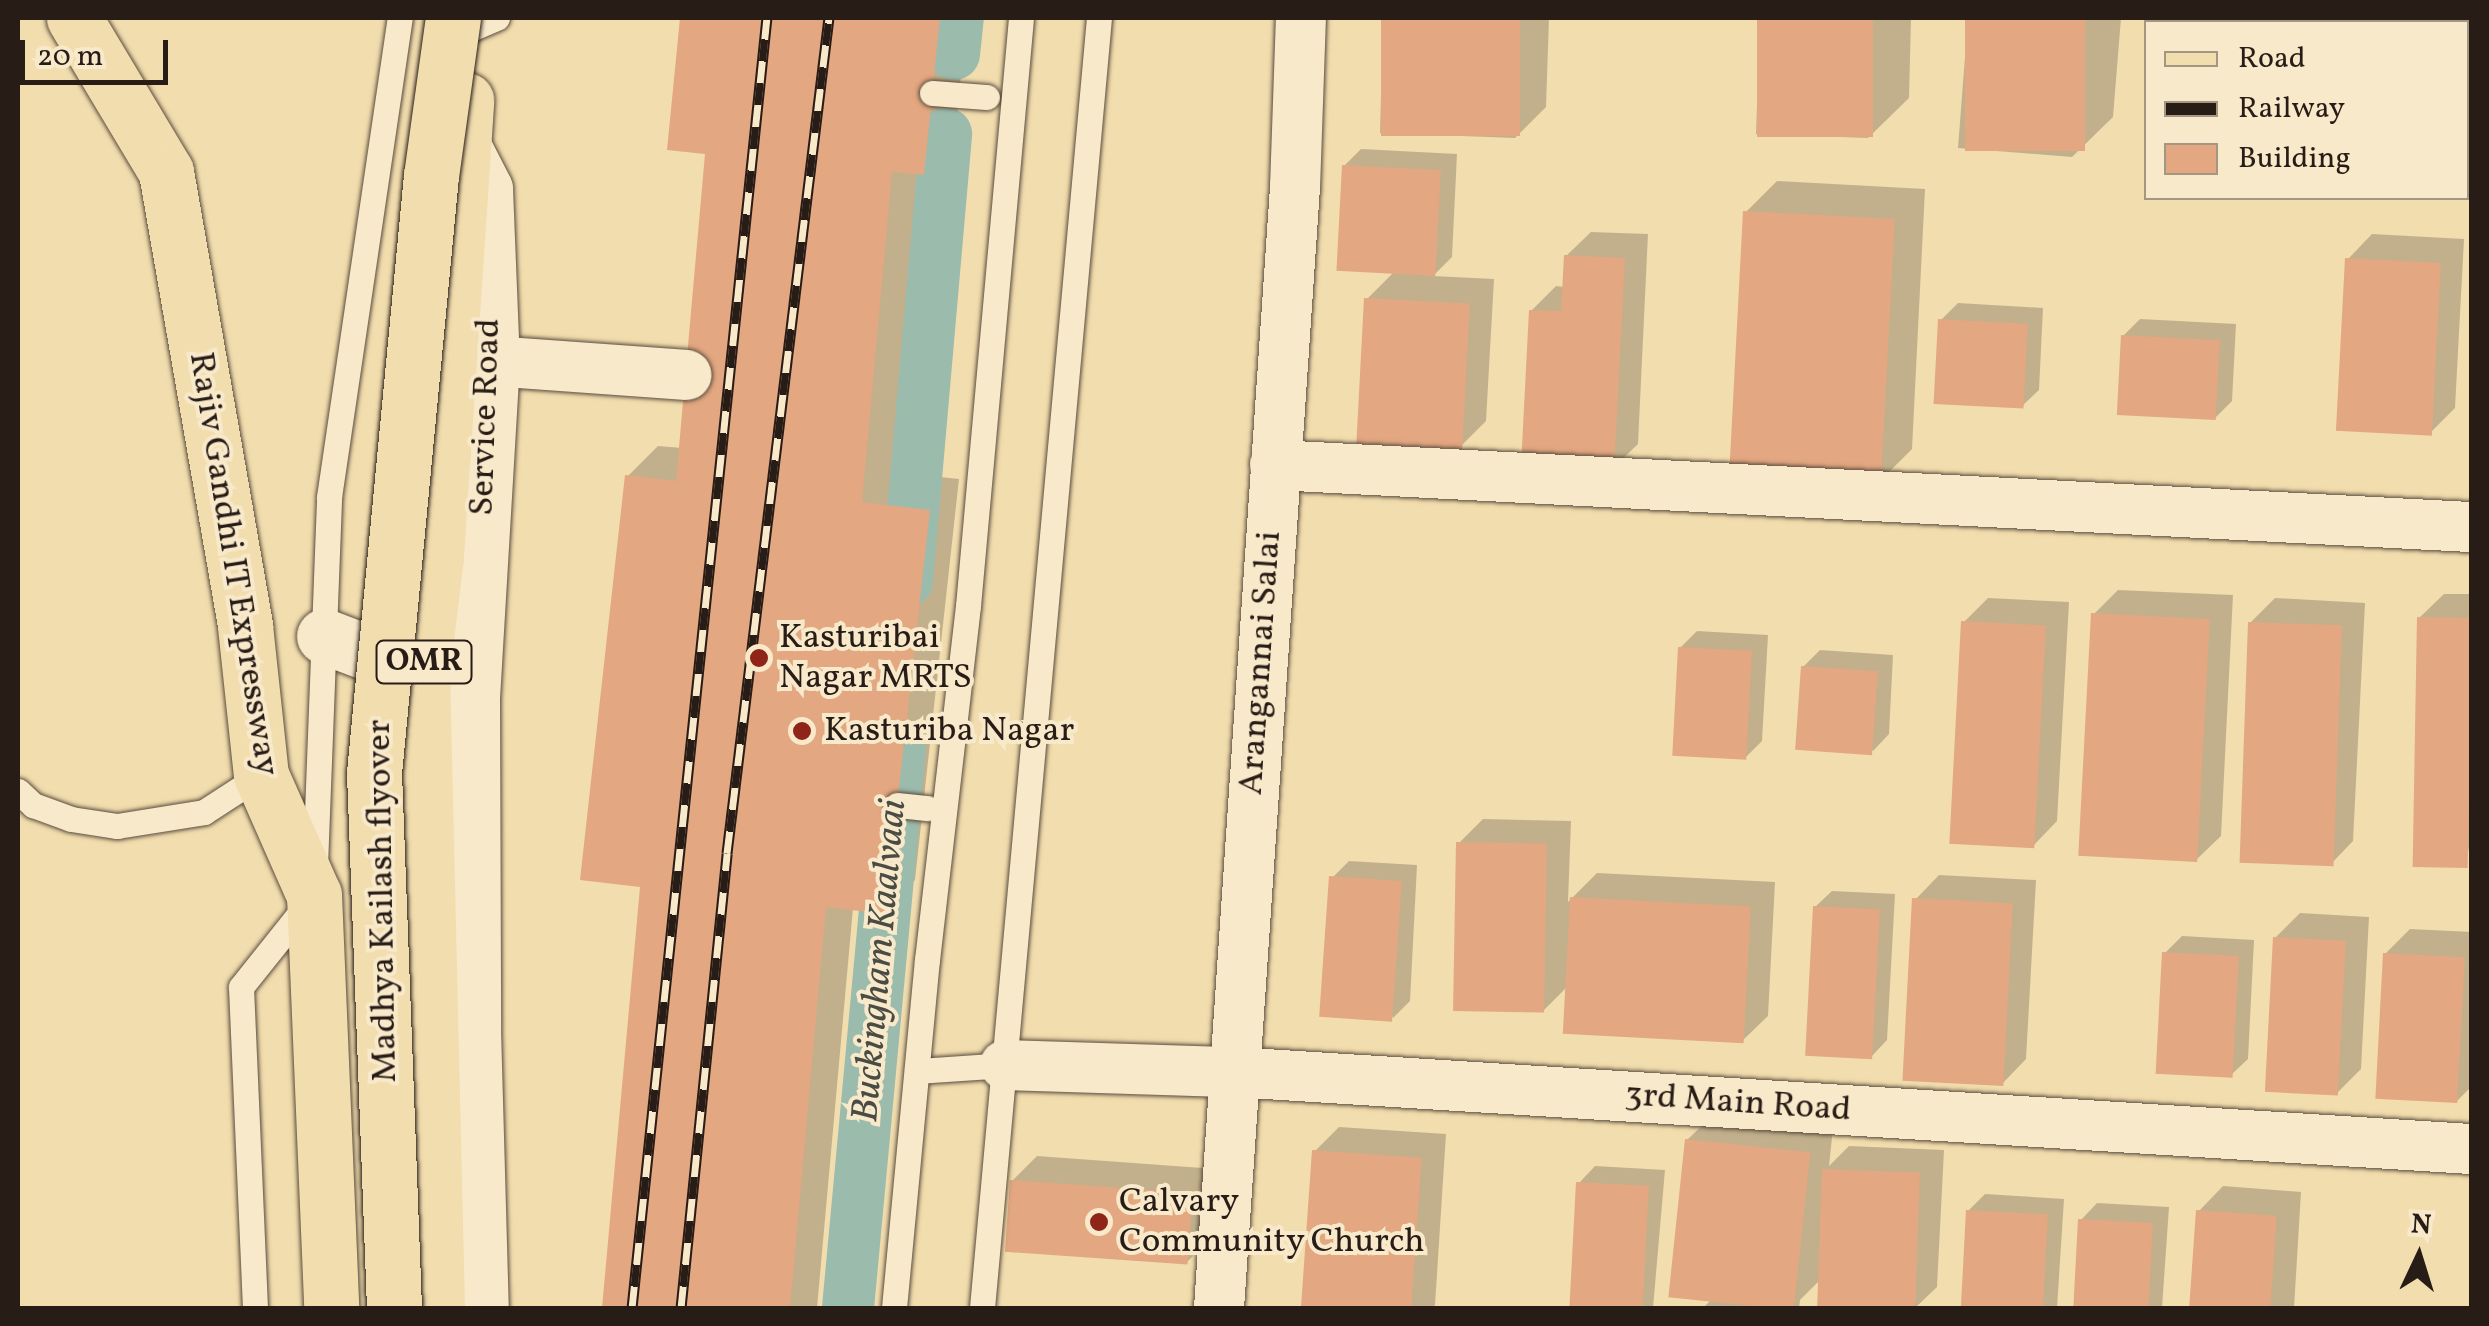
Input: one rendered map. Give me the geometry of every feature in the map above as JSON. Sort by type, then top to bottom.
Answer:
[{"type":"main road","name":"Rajiv Gandhi IT Expressway","points":[[74,18],[166,172],[245,626],[261,775],[314,895],[331,1308]]},
{"type":"main road","name":"OMR","points":[[437,1308],[422,672],[436,556],[461,142],[475,20]]},
{"type":"main road","name":"Madhya Kailash flyover","points":[[394,1308],[374,773],[431,176],[475,20]]},
{"type":"street","name":"Arangannai Salai","points":[[1219,1308],[1301,18]]},
{"type":"street","name":"Service Road","points":[[461,142],[485,189],[492,361],[472,698],[472,1029],[480,1308]]},
{"type":"street","points":[[492,361],[686,375]]},
{"type":"street","points":[[1275,465],[2472,527]]},
{"type":"street","points":[[324,636],[422,672]]},
{"type":"street","name":"OMR","points":[[422,672],[472,698]]},
{"type":"street","name":"3rd Main Road","points":[[1005,1066],[1233,1072],[2472,1149]]},
{"type":"lane","points":[[255,1308],[241,987],[314,895],[328,497],[400,18]]},
{"type":"lane","points":[[894,1308],[968,606],[1021,18]]},
{"type":"lane","points":[[982,1308],[1098,18]]},
{"type":"lane","points":[[932,93],[987,97]]},
{"type":"lane","points":[[23,800],[70,818],[117,826],[204,812],[261,775]]},
{"type":"lane","points":[[897,806],[928,808]]},
{"type":"lane","points":[[917,1072],[1005,1066]]},
{"type":"building","name":"Kasturibai Nagar MRTS","points":[[680,18],[940,18],[924,175],[892,172],[862,502],[930,510],[885,914],[826,907],[790,1308],[602,1308],[640,887],[580,880],[625,475],[676,481],[705,154],[667,150]]},
{"type":"building","points":[[1381,18],[1520,18],[1520,136],[1381,136]]},
{"type":"building","points":[[1757,18],[1873,18],[1873,137],[1757,137]]},
{"type":"building","points":[[1965,18],[2085,18],[2085,151],[1965,151]]},
{"type":"building","points":[[2329,18],[2461,18],[2461,20]]},
{"type":"building","points":[[1342,165],[1441,170],[1435,276],[1336,271]]},
{"type":"building","points":[[1743,211],[1895,219],[1881,483],[1729,475]]},
{"type":"building","points":[[1564,255],[1625,258],[1614,471],[1521,466],[1529,310],[1561,311]]},
{"type":"building","points":[[2345,258],[2441,263],[2432,436],[2336,431]]},
{"type":"building","points":[[1364,298],[1470,304],[1462,449],[1356,444]]},
{"type":"building","points":[[1938,319],[2028,324],[2023,409],[1934,404]]},
{"type":"building","points":[[2121,335],[2220,340],[2216,420],[2117,415]]},
{"type":"building","points":[[2091,613],[2210,619],[2197,862],[2078,856]]},
{"type":"building","points":[[2417,617],[2472,618],[2468,868],[2413,867]]},
{"type":"building","points":[[1961,621],[2046,625],[2034,848],[1949,844]]},
{"type":"building","points":[[2248,622],[2342,625],[2334,866],[2240,863]]},
{"type":"building","points":[[1678,647],[1752,651],[1746,760],[1672,756]]},
{"type":"building","points":[[1801,666],[1878,671],[1872,755],[1795,750]]},
{"type":"building","points":[[1456,842],[1547,844],[1544,1013],[1453,1011]]},
{"type":"building","points":[[1329,876],[1402,881],[1392,1022],[1319,1017]]},
{"type":"building","points":[[1570,897],[1751,906],[1744,1043],[1563,1034]]},
{"type":"building","points":[[1912,898],[2013,903],[2003,1086],[1902,1081]]},
{"type":"building","points":[[1813,906],[1880,910],[1872,1059],[1805,1056]]},
{"type":"building","points":[[2273,937],[2346,941],[2338,1096],[2265,1092]]},
{"type":"building","points":[[2162,952],[2239,956],[2233,1078],[2156,1074]]},
{"type":"building","points":[[2383,953],[2465,957],[2457,1103],[2375,1099]]},
{"type":"building","points":[[1685,1139],[1810,1152],[1794,1308],[1668,1297]]},
{"type":"building","points":[[1312,1150],[1422,1158],[1411,1308],[1301,1308]]},
{"type":"building","points":[[1822,1169],[1920,1172],[1915,1308],[1817,1308]]},
{"type":"building","name":"Calvary Community Church","points":[[1010,1180],[1193,1193],[1188,1265],[1005,1252]]},
{"type":"building","points":[[1576,1182],[1649,1186],[1642,1308],[1569,1308]]},
{"type":"building","points":[[1966,1210],[2048,1214],[2043,1308],[1961,1308]]},
{"type":"building","points":[[2196,1210],[2277,1216],[2270,1308],[2189,1308]]},
{"type":"building","points":[[2078,1219],[2153,1223],[2148,1308],[2073,1308]]},
{"type":"waterway","name":"Buckingham Kaalvaai","points":[[954,54],[958,18]]},
{"type":"waterway","name":"Buckingham Kaalvaai","points":[[907,581],[946,134]]},
{"type":"waterway","name":"Buckingham Kaalvaai","points":[[848,1308],[900,749]]},
{"type":"railway","points":[[632,1308],[767,18]]},
{"type":"railway","points":[[681,1308],[727,853],[829,18]]},
{"type":"place","name":"Kasturibai Nagar MRTS","points":[[759,658]]},
{"type":"place","name":"Kasturiba Nagar","points":[[802,731]]},
{"type":"place","name":"Calvary Community Church","points":[[1099,1222]]}]
